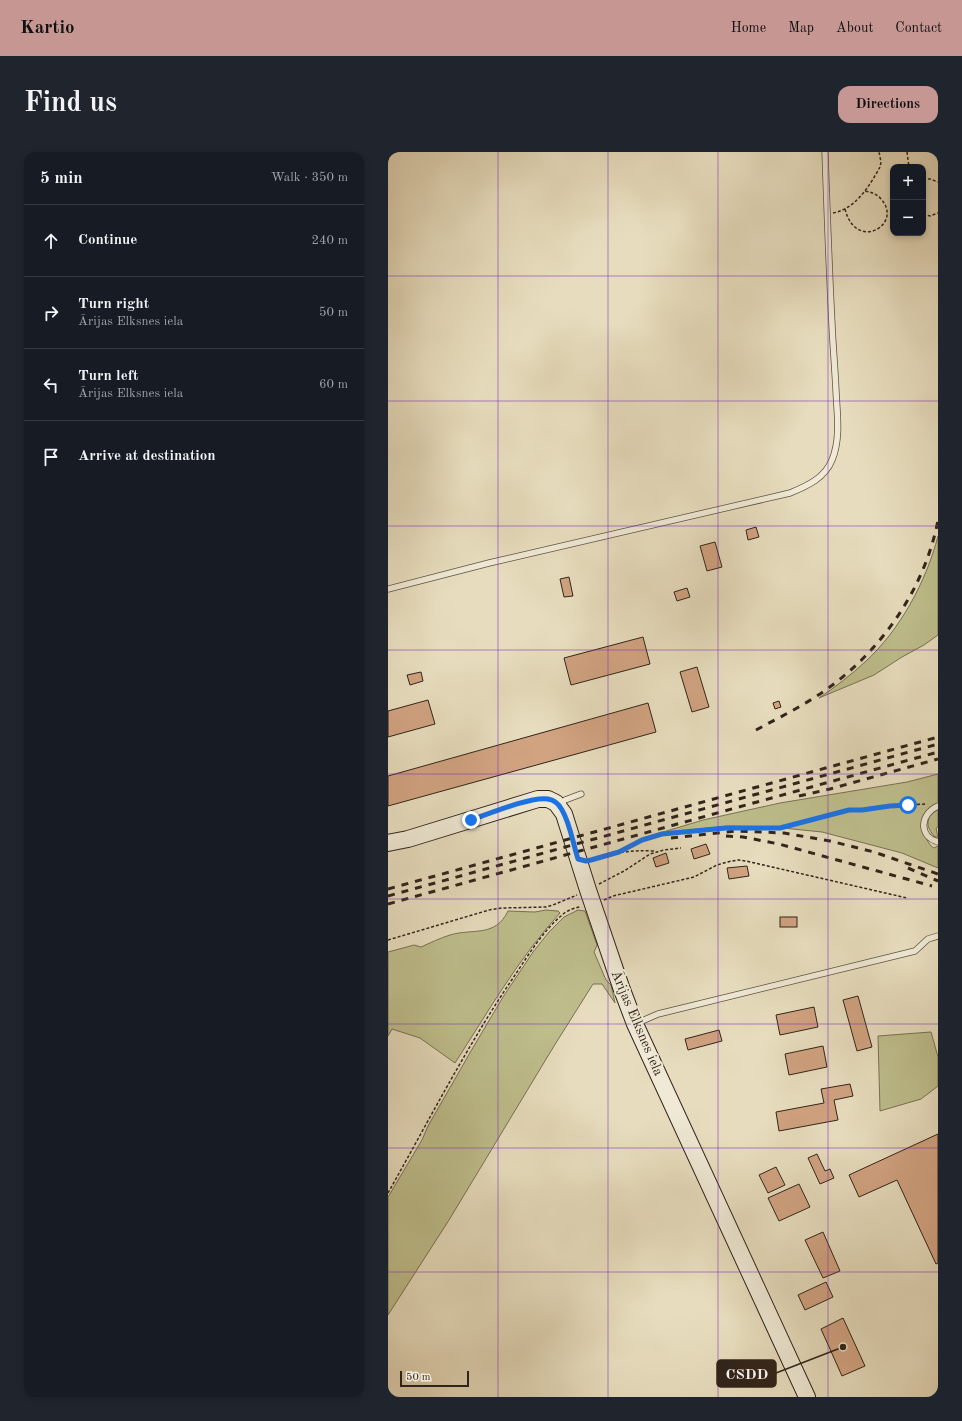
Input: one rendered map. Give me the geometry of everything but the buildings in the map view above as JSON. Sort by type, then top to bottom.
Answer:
[{"type":"street","points":[[388,843],[408,839],[538,799],[552,800],[559,806]]},
{"type":"street","name":"Ārijas Elksnes iela","points":[[559,806],[564,814],[588,890],[635,1024],[807,1397]]},
{"type":"lane","points":[[388,589],[489,563],[790,493],[805,487],[825,472],[835,451],[838,430],[825,152]]},
{"type":"lane","points":[[559,806],[565,800],[582,794]]},
{"type":"lane","points":[[938,806],[929,812],[923,825],[924,831],[929,838],[938,842]]},
{"type":"lane","points":[[635,1024],[658,1014],[915,951],[928,939],[938,936]]},
{"type":"path","points":[[828,213],[845,209],[864,192],[880,167],[881,162],[879,152]]},
{"type":"path","points":[[907,152],[909,164]]},
{"type":"path","points":[[926,179],[938,182]]},
{"type":"path","points":[[845,209],[849,220],[857,229],[870,232],[881,228],[887,214],[884,202],[873,193],[864,192]]},
{"type":"path","points":[[926,215],[930,216],[938,213]]},
{"type":"path","points":[[619,852],[642,840],[662,834],[726,828],[780,828],[849,810],[927,804]]},
{"type":"path","points":[[578,859],[586,861],[619,852],[656,851],[681,848]]},
{"type":"path","points":[[388,940],[489,910],[502,908],[537,908],[553,905],[588,890],[624,871],[644,857],[656,851]]},
{"type":"green space","points":[[938,536],[938,635],[874,675],[819,698],[860,667],[878,649],[889,635],[900,620],[919,588]]},
{"type":"green space","points":[[938,774],[938,804],[933,806],[925,814],[922,828],[929,844],[934,848],[938,846],[938,868],[902,853],[822,832],[773,827],[728,826],[660,833],[703,820],[780,803],[907,782]]},
{"type":"green space","points":[[938,809],[938,827],[936,828],[938,837],[935,837],[929,829],[928,822],[930,815]]},
{"type":"green space","points":[[546,910],[558,911],[560,913],[517,967],[455,1063],[420,1038],[392,1029],[388,1036],[388,952],[414,945],[421,947],[450,935],[490,929],[503,919],[508,911],[535,912]]},
{"type":"green space","points":[[578,910],[585,911],[597,945],[594,952],[606,980],[611,985],[615,1003],[602,984],[593,984],[449,1220],[388,1315],[388,1197],[503,997],[533,952],[549,932],[564,917]]},
{"type":"green space","points":[[931,1032],[938,1057],[938,1086],[921,1099],[880,1111],[878,1036]]},
{"type":"railway","points":[[756,730],[819,695],[866,656],[883,636],[912,593],[923,570],[932,545],[938,520]]},
{"type":"railway","points":[[388,889],[938,737]]},
{"type":"railway","points":[[388,896],[938,744]]},
{"type":"railway","points":[[388,904],[938,752]]},
{"type":"railway","points":[[799,796],[830,789],[938,759]]},
{"type":"railway","points":[[671,838],[737,831],[784,833],[830,841],[874,852],[938,874]]},
{"type":"railway","points":[[726,836],[743,837],[779,844],[932,886]]},
{"type":"railway","points":[[908,868],[938,881]]},
{"type":"place","name":"CSDD","points":[[843,1347]]},
{"type":"route","points":[[471,820],[528,801],[538,799],[552,800],[559,806],[564,814],[578,859],[586,861],[619,852],[642,840],[662,834],[726,828],[780,828],[849,810],[908,805]]}]
